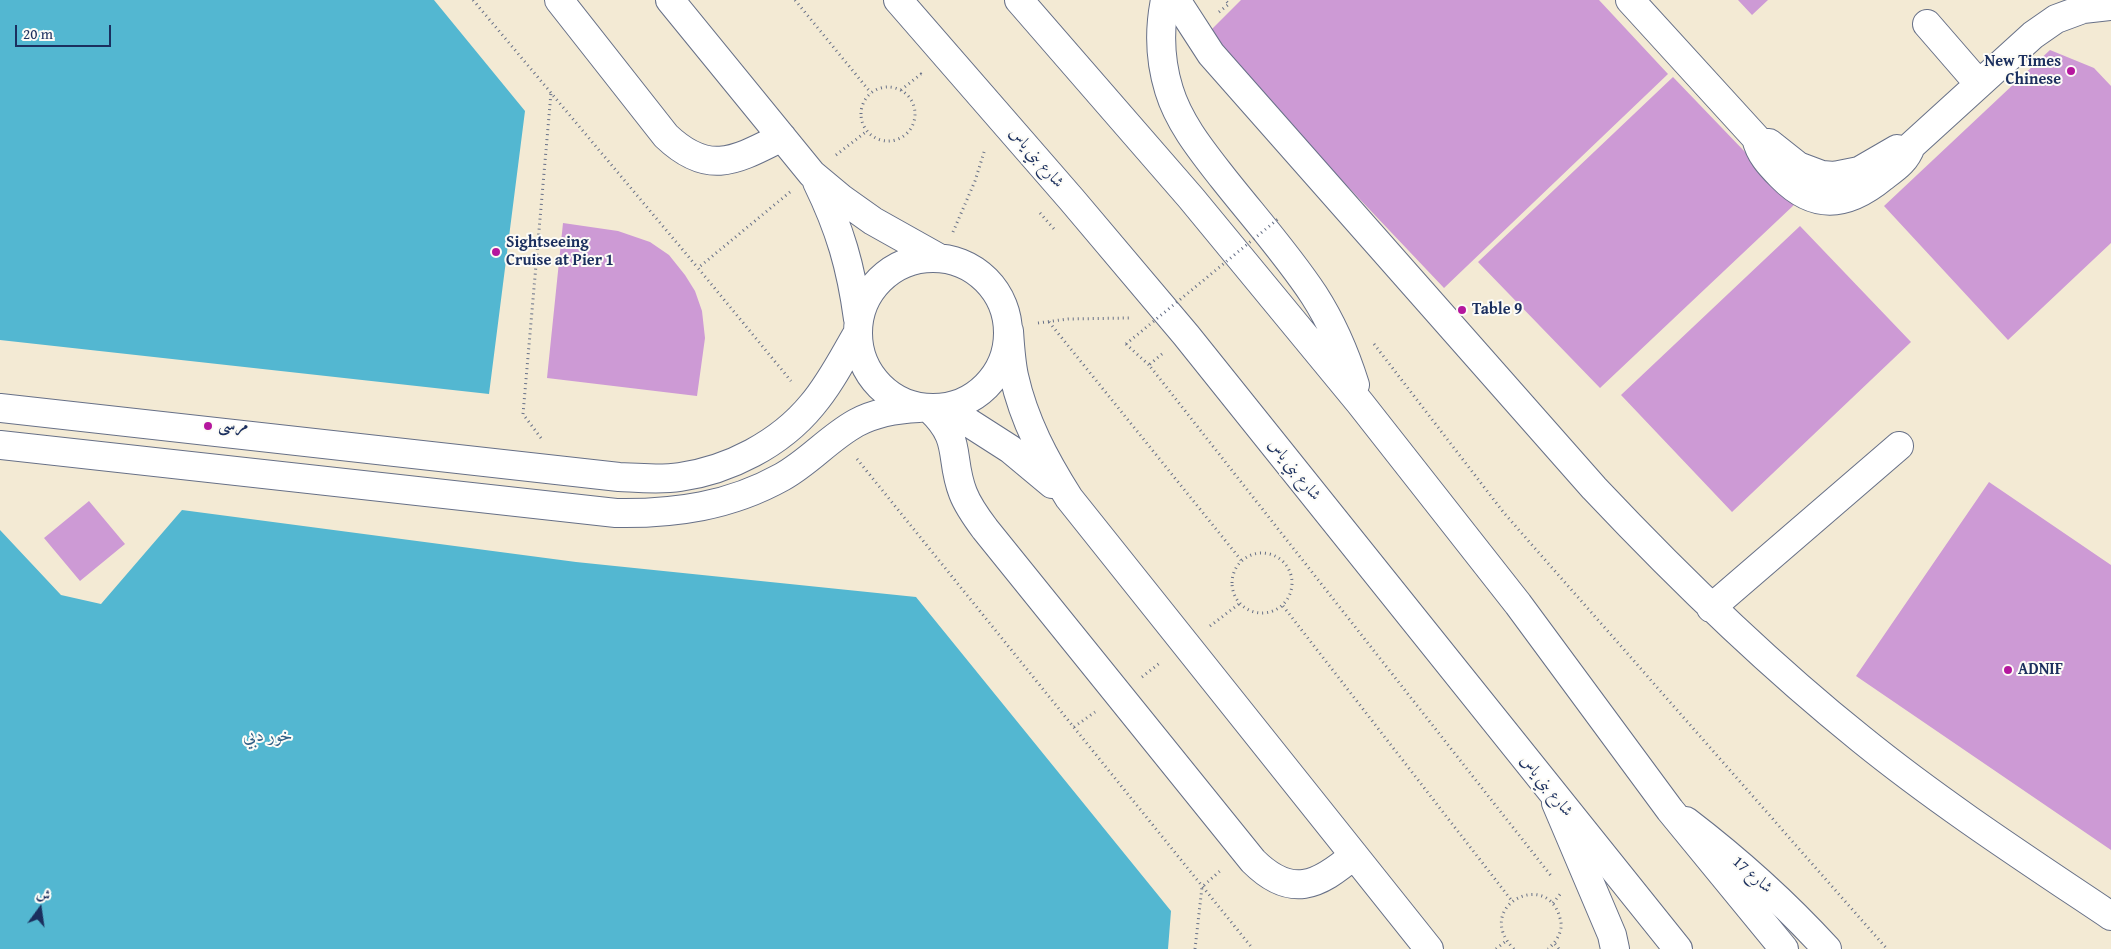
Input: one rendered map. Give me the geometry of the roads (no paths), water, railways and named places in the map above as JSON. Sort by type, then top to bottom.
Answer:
[{"type":"main road","points":[[559,0],[666,136],[678,148],[692,156],[708,160],[725,161],[741,157],[782,137]]},
{"type":"main road","points":[[670,0],[812,174],[830,208],[844,244],[853,282],[860,354],[868,373],[882,389],[899,401],[932,408],[1010,449],[1068,498]]},
{"type":"main road","name":"شارع بني ياس","points":[[898,0],[1186,335],[1678,949]]},
{"type":"main road","points":[[1020,0],[1179,183],[1360,403],[1518,604],[1670,810],[1784,949]]},
{"type":"main road","points":[[1165,0],[1161,21],[1162,56],[1170,91],[1184,124],[1204,154],[1314,294],[1334,329],[1360,403]]},
{"type":"main road","points":[[1176,0],[1211,54],[1594,488],[1711,608],[1791,681],[1869,745],[1942,801],[2111,916]]},
{"type":"main road","points":[[1630,0],[1756,138],[1762,155],[1767,162],[1797,190],[1814,198],[1834,201],[1847,200],[1871,188],[1904,160],[1911,146],[2033,35],[2056,19],[2083,10],[2111,6]]},
{"type":"main road","points":[[2033,35],[2053,0]]},
{"type":"main road","points":[[1927,24],[1979,84]]},
{"type":"main road","points":[[812,174],[873,221],[940,258],[961,263],[980,274],[995,290],[1004,309],[1009,331],[1014,375],[1026,419],[1045,460],[1068,498],[1429,949]]},
{"type":"main road","points":[[0,408],[650,479],[680,477],[710,470],[738,460],[765,445],[790,427],[811,406],[838,367],[857,327],[865,298],[878,280],[896,267],[917,259],[940,258]]},
{"type":"main road","points":[[0,445],[616,513],[650,514],[719,504],[752,492],[783,477],[812,458],[838,435],[856,423],[876,414],[897,409],[932,408],[966,401],[984,389],[998,372],[1006,353],[1009,331]]},
{"type":"main road","points":[[932,408],[950,434],[963,492],[972,511],[1118,695],[1244,850],[1266,874],[1281,882],[1299,885],[1317,882],[1333,874],[1354,855]]},
{"type":"main road","points":[[93,456],[96,418]]},
{"type":"main road","points":[[1711,608],[1899,446]]},
{"type":"main road","points":[[1553,795],[1612,936],[1615,949]]},
{"type":"main road","name":"شارع 17","points":[[1670,810],[1756,878],[1827,949]]},
{"type":"water","points":[[0,0],[434,0],[525,111],[489,394],[0,340]]},
{"type":"water","name":"خور دبي","points":[[182,510],[576,562],[916,597],[1171,911],[1168,949],[0,949],[0,530],[61,595],[101,604]]},
{"type":"place","name":"New Times Chinese","points":[[2071,71]]},
{"type":"place","name":"Sightseeing Cruise at Pier 1","points":[[496,252]]},
{"type":"place","name":"Table 9","points":[[1462,310]]},
{"type":"place","name":"مرسی","points":[[208,426]]},
{"type":"place","name":"ADNIF","points":[[2008,670]]}]
